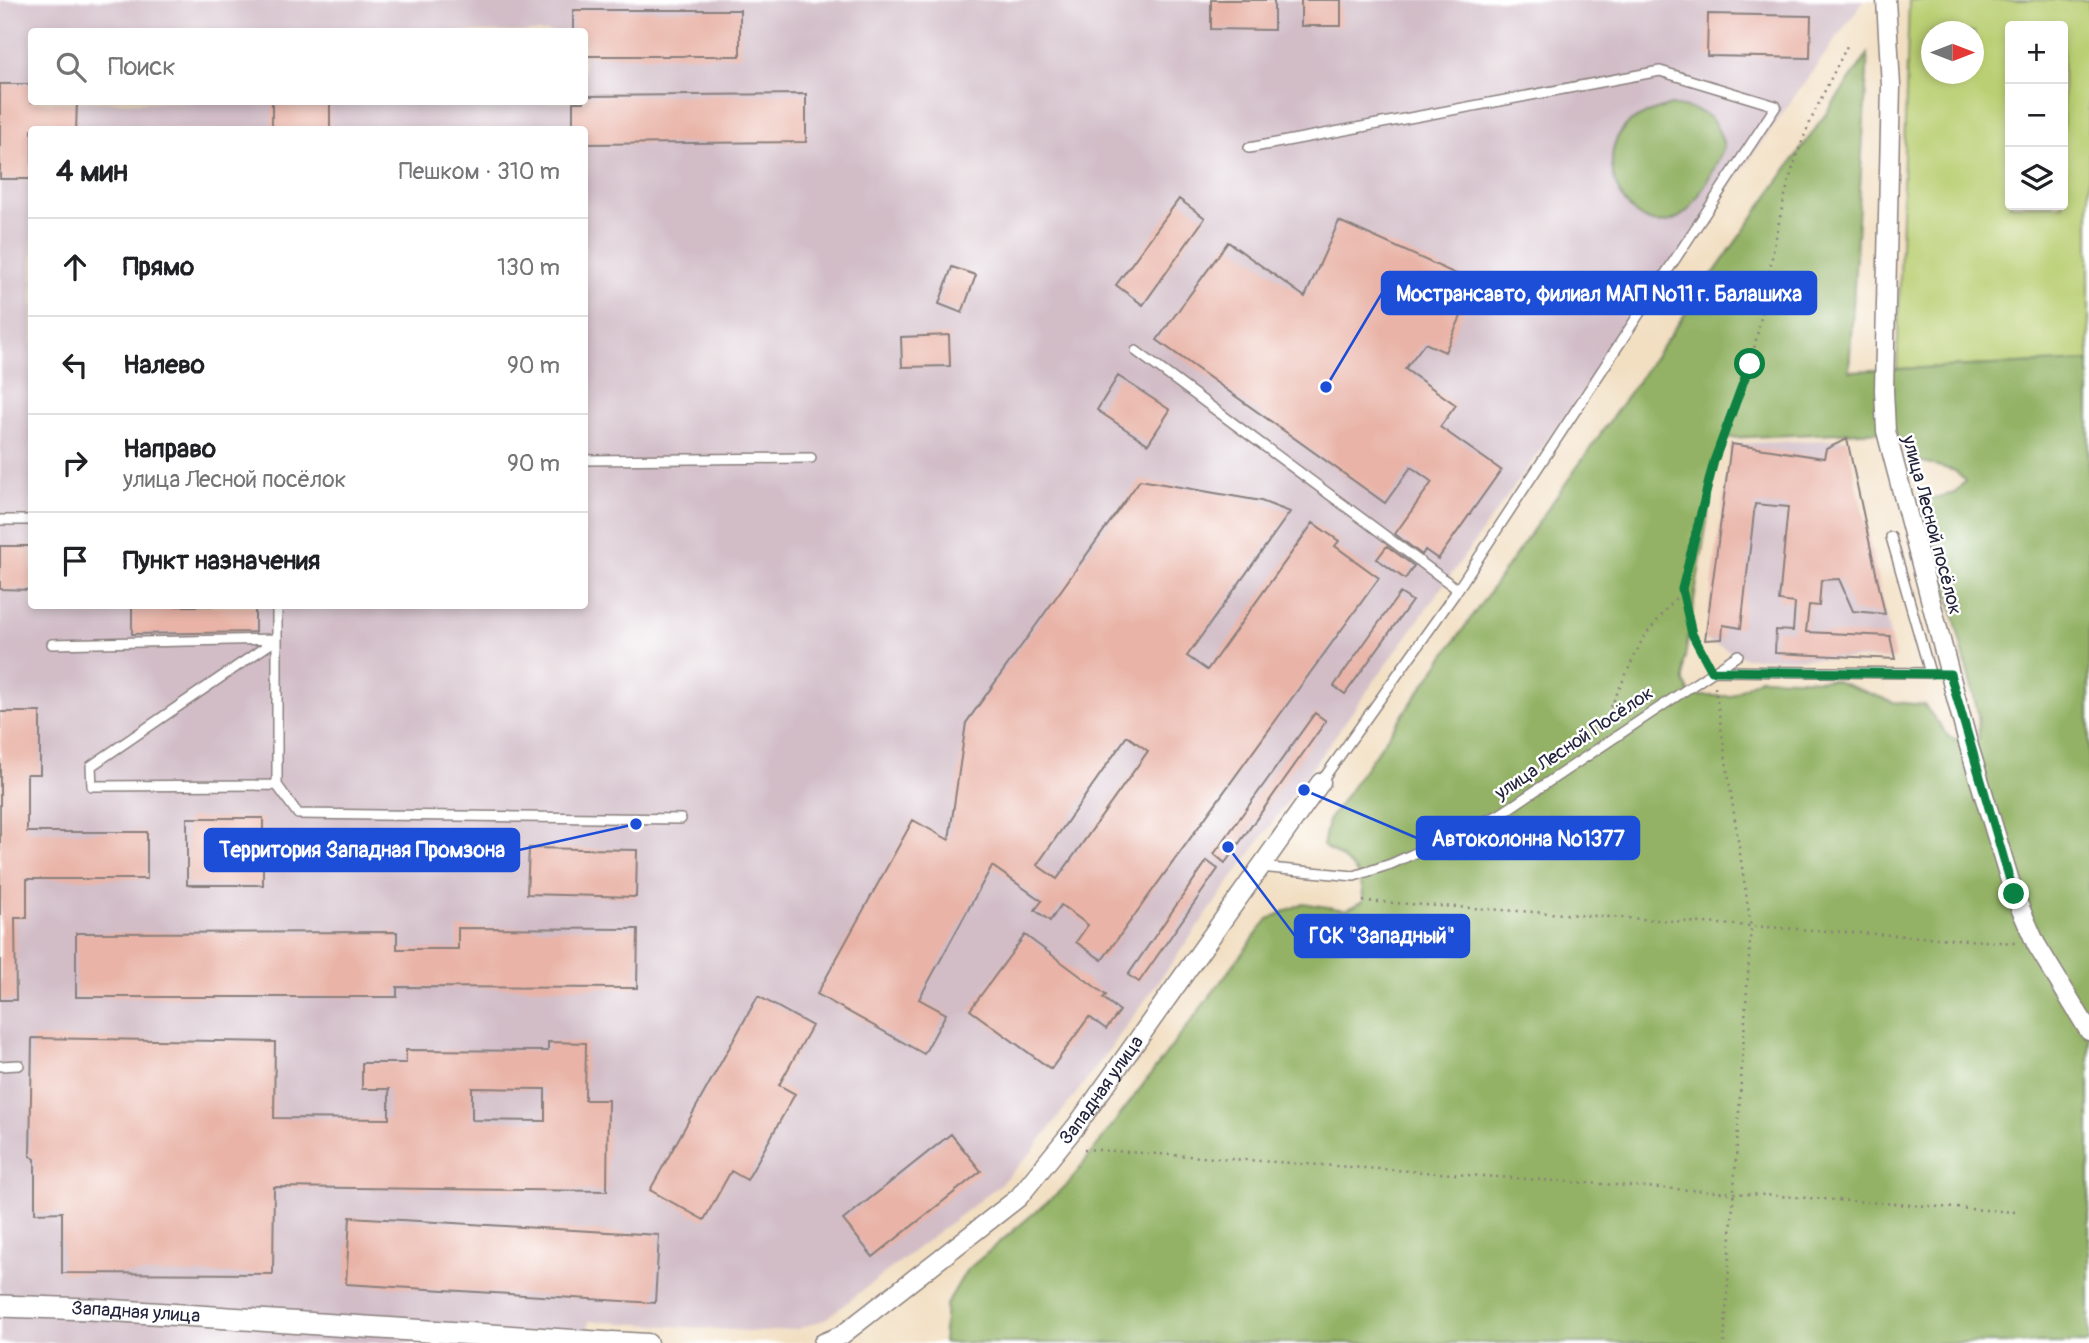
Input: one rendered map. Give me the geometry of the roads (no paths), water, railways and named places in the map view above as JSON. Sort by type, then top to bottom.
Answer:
[{"type":"street","name":"улица Лесной посёлок","points":[[1886,0],[1891,86],[1884,390],[1886,431],[1950,674],[2014,894],[2036,944],[2089,1031]]},
{"type":"street","name":"Западная улица","points":[[823,1343],[842,1335],[1017,1198],[1077,1125],[1321,782]]},
{"type":"street","name":"Западная улица","points":[[0,1306],[648,1343]]},
{"type":"lane","points":[[1249,148],[1660,71],[1776,106],[1457,589],[1321,782]]},
{"type":"lane","points":[[1136,351],[1457,589]]},
{"type":"lane","points":[[588,460],[811,458]]},
{"type":"lane","points":[[0,520],[28,520]]},
{"type":"lane","points":[[1891,537],[1930,673]]},
{"type":"lane","points":[[277,609],[277,785],[298,814],[681,819]]},
{"type":"lane","points":[[52,644],[277,639]]},
{"type":"lane","points":[[277,639],[91,766],[92,786],[277,785]]},
{"type":"lane","name":"улица Лесной Посёлок","points":[[1261,867],[1354,876],[1391,864],[1499,815],[1738,655]]},
{"type":"lane","points":[[1712,671],[1950,674]]},
{"type":"lane","points":[[0,1066],[19,1065]]},
{"type":"place","name":"Мострансавто, филиал МАП №11 г. Балашиха","points":[[1326,387]]},
{"type":"place","name":"Автоколонна №1377","points":[[1304,790]]},
{"type":"place","name":"Территория Западная Промзона","points":[[636,824]]},
{"type":"place","name":"ГСК \"Западный\"","points":[[1228,847]]}]
